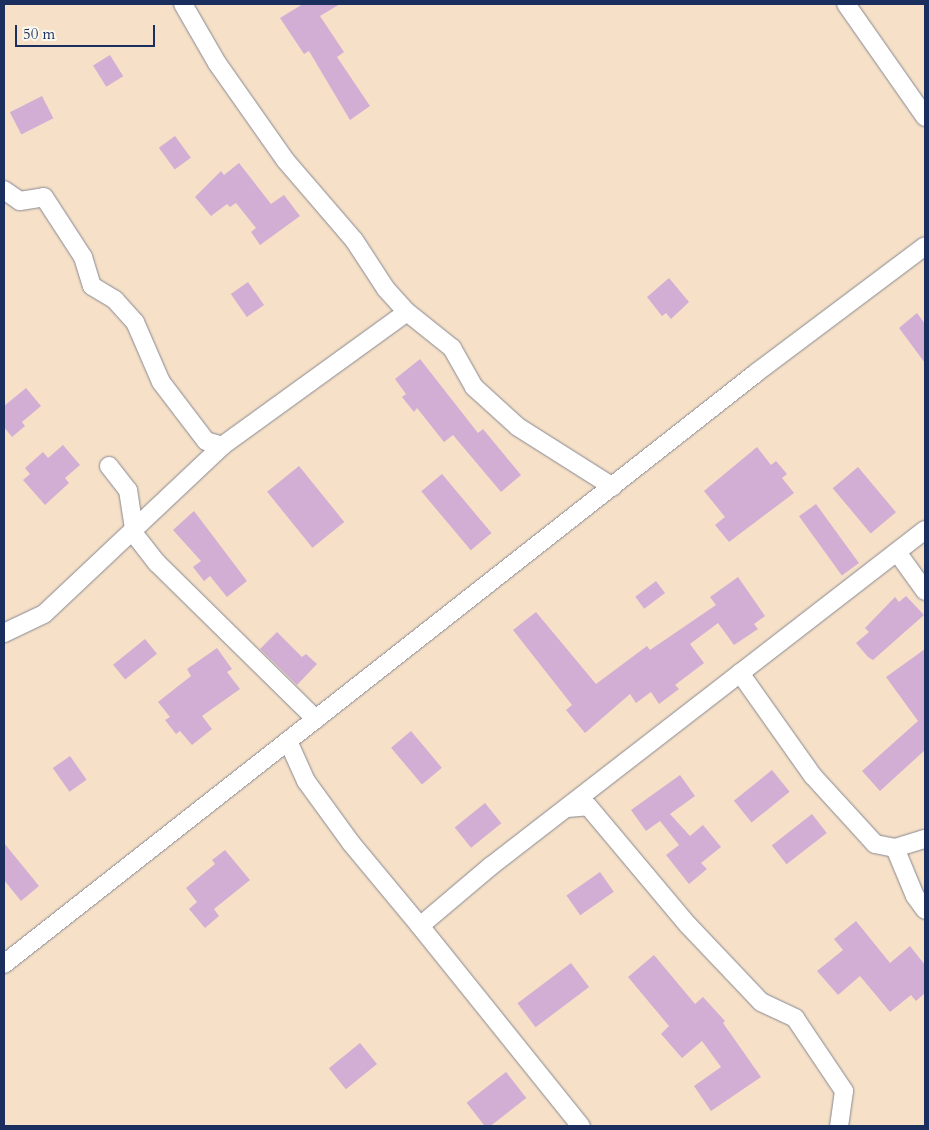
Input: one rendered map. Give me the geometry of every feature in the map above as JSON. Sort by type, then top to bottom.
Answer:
[{"type":"street","points":[[183,4],[217,63],[286,161],[354,240],[386,289],[407,312],[452,348],[474,387],[518,427],[613,487]]},
{"type":"street","points":[[846,4],[925,117]]},
{"type":"street","points":[[4,190],[20,200],[44,197],[83,257],[92,286],[115,300],[134,322],[161,382],[206,441],[222,446]]},
{"type":"street","points":[[4,964],[756,373],[925,246]]},
{"type":"street","points":[[4,633],[44,614],[222,446],[407,312]]},
{"type":"street","points":[[110,466],[128,490],[133,531],[157,563],[316,719]]},
{"type":"street","points":[[420,926],[567,808],[925,530]]},
{"type":"street","points":[[896,552],[925,590]]},
{"type":"street","points":[[740,673],[813,776],[875,844],[895,848],[925,840]]},
{"type":"street","points":[[288,741],[306,781],[351,843],[581,1126]]},
{"type":"street","points":[[567,808],[588,806],[688,925],[761,1002],[795,1018],[844,1091],[839,1126]]},
{"type":"street","points":[[895,848],[915,896],[925,910]]},
{"type":"building","points":[[303,4],[340,4],[320,16],[344,52],[337,57],[370,106],[350,120],[309,51],[304,54],[280,18]]},
{"type":"building","points":[[110,55],[123,76],[106,87],[93,66]]},
{"type":"building","points":[[42,96],[53,118],[21,135],[10,112]]},
{"type":"building","points":[[175,136],[191,158],[175,170],[159,148]]},
{"type":"building","points":[[239,163],[271,204],[284,195],[300,216],[260,245],[251,232],[256,228],[236,203],[230,207],[227,204],[211,216],[195,197],[221,171],[224,175]]},
{"type":"building","points":[[669,278],[689,302],[671,319],[666,313],[662,316],[647,297]]},
{"type":"building","points":[[248,282],[264,305],[247,317],[231,294]]},
{"type":"building","points":[[917,313],[925,324],[925,363],[899,328]]},
{"type":"building","points":[[420,359],[478,433],[483,429],[521,475],[501,492],[453,435],[444,442],[417,408],[414,412],[402,397],[406,394],[395,379]]},
{"type":"building","points":[[26,388],[41,406],[22,422],[25,426],[12,437],[4,427],[4,406]]},
{"type":"building","points":[[63,445],[80,465],[65,478],[69,483],[45,505],[23,480],[30,474],[25,468],[43,452],[48,458]]},
{"type":"building","points":[[757,447],[771,465],[776,461],[787,474],[782,478],[794,493],[729,542],[715,525],[725,517],[704,491]]},
{"type":"building","points":[[299,466],[344,522],[312,548],[267,492]]},
{"type":"building","points":[[858,467],[896,512],[871,533],[833,488]]},
{"type":"building","points":[[442,474],[491,533],[471,550],[421,491]]},
{"type":"building","points":[[816,504],[859,563],[842,575],[799,516]]},
{"type":"building","points":[[194,511],[247,581],[227,597],[210,576],[204,581],[193,567],[201,561],[173,530]]},
{"type":"building","points":[[738,577],[765,616],[754,624],[758,629],[734,645],[718,623],[690,644],[704,663],[675,685],[679,689],[659,704],[651,692],[636,703],[630,694],[585,733],[566,710],[572,705],[513,630],[536,612],[596,684],[647,646],[650,650],[716,605],[710,597]]},
{"type":"building","points":[[656,581],[665,593],[644,609],[635,597]]},
{"type":"building","points":[[906,596],[924,615],[873,660],[856,643],[869,632],[865,628],[895,597],[899,602]]},
{"type":"building","points":[[277,632],[302,657],[306,654],[317,664],[297,685],[260,649]]},
{"type":"building","points":[[145,639],[157,654],[125,680],[113,665]]},
{"type":"building","points":[[217,648],[232,669],[227,672],[240,689],[202,716],[212,729],[192,745],[180,731],[176,734],[165,720],[170,717],[158,702],[191,676],[187,669]]},
{"type":"building","points":[[925,649],[925,750],[880,791],[862,771],[918,721],[886,677]]},
{"type":"building","points":[[411,731],[442,768],[422,784],[391,748]]},
{"type":"building","points":[[70,756],[87,780],[69,792],[53,768]]},
{"type":"building","points":[[772,770],[790,792],[752,823],[734,801]]},
{"type":"building","points":[[680,775],[695,796],[670,814],[690,836],[703,825],[721,847],[701,863],[707,869],[689,884],[666,855],[679,845],[660,821],[646,831],[631,810]]},
{"type":"building","points":[[485,803],[501,823],[471,848],[455,828]]},
{"type":"building","points":[[812,814],[827,833],[787,864],[772,845]]},
{"type":"building","points":[[4,843],[39,886],[21,901],[4,880]]},
{"type":"building","points":[[225,850],[250,880],[214,909],[219,916],[205,928],[189,909],[197,902],[186,888],[215,864],[212,860]]},
{"type":"building","points":[[600,872],[614,892],[580,915],[566,896]]},
{"type":"building","points":[[856,921],[890,963],[910,946],[925,965],[925,993],[916,1001],[911,995],[890,1012],[860,976],[838,995],[817,971],[843,950],[834,939]]},
{"type":"building","points":[[654,955],[695,1004],[703,997],[725,1021],[723,1023],[761,1077],[711,1111],[694,1086],[721,1067],[702,1041],[682,1058],[661,1034],[669,1026],[628,977]]},
{"type":"building","points":[[571,963],[589,987],[536,1027],[517,1003]]},
{"type":"building","points":[[360,1043],[377,1064],[346,1089],[329,1068]]},
{"type":"building","points":[[506,1072],[526,1098],[490,1126],[485,1126],[467,1103]]}]
